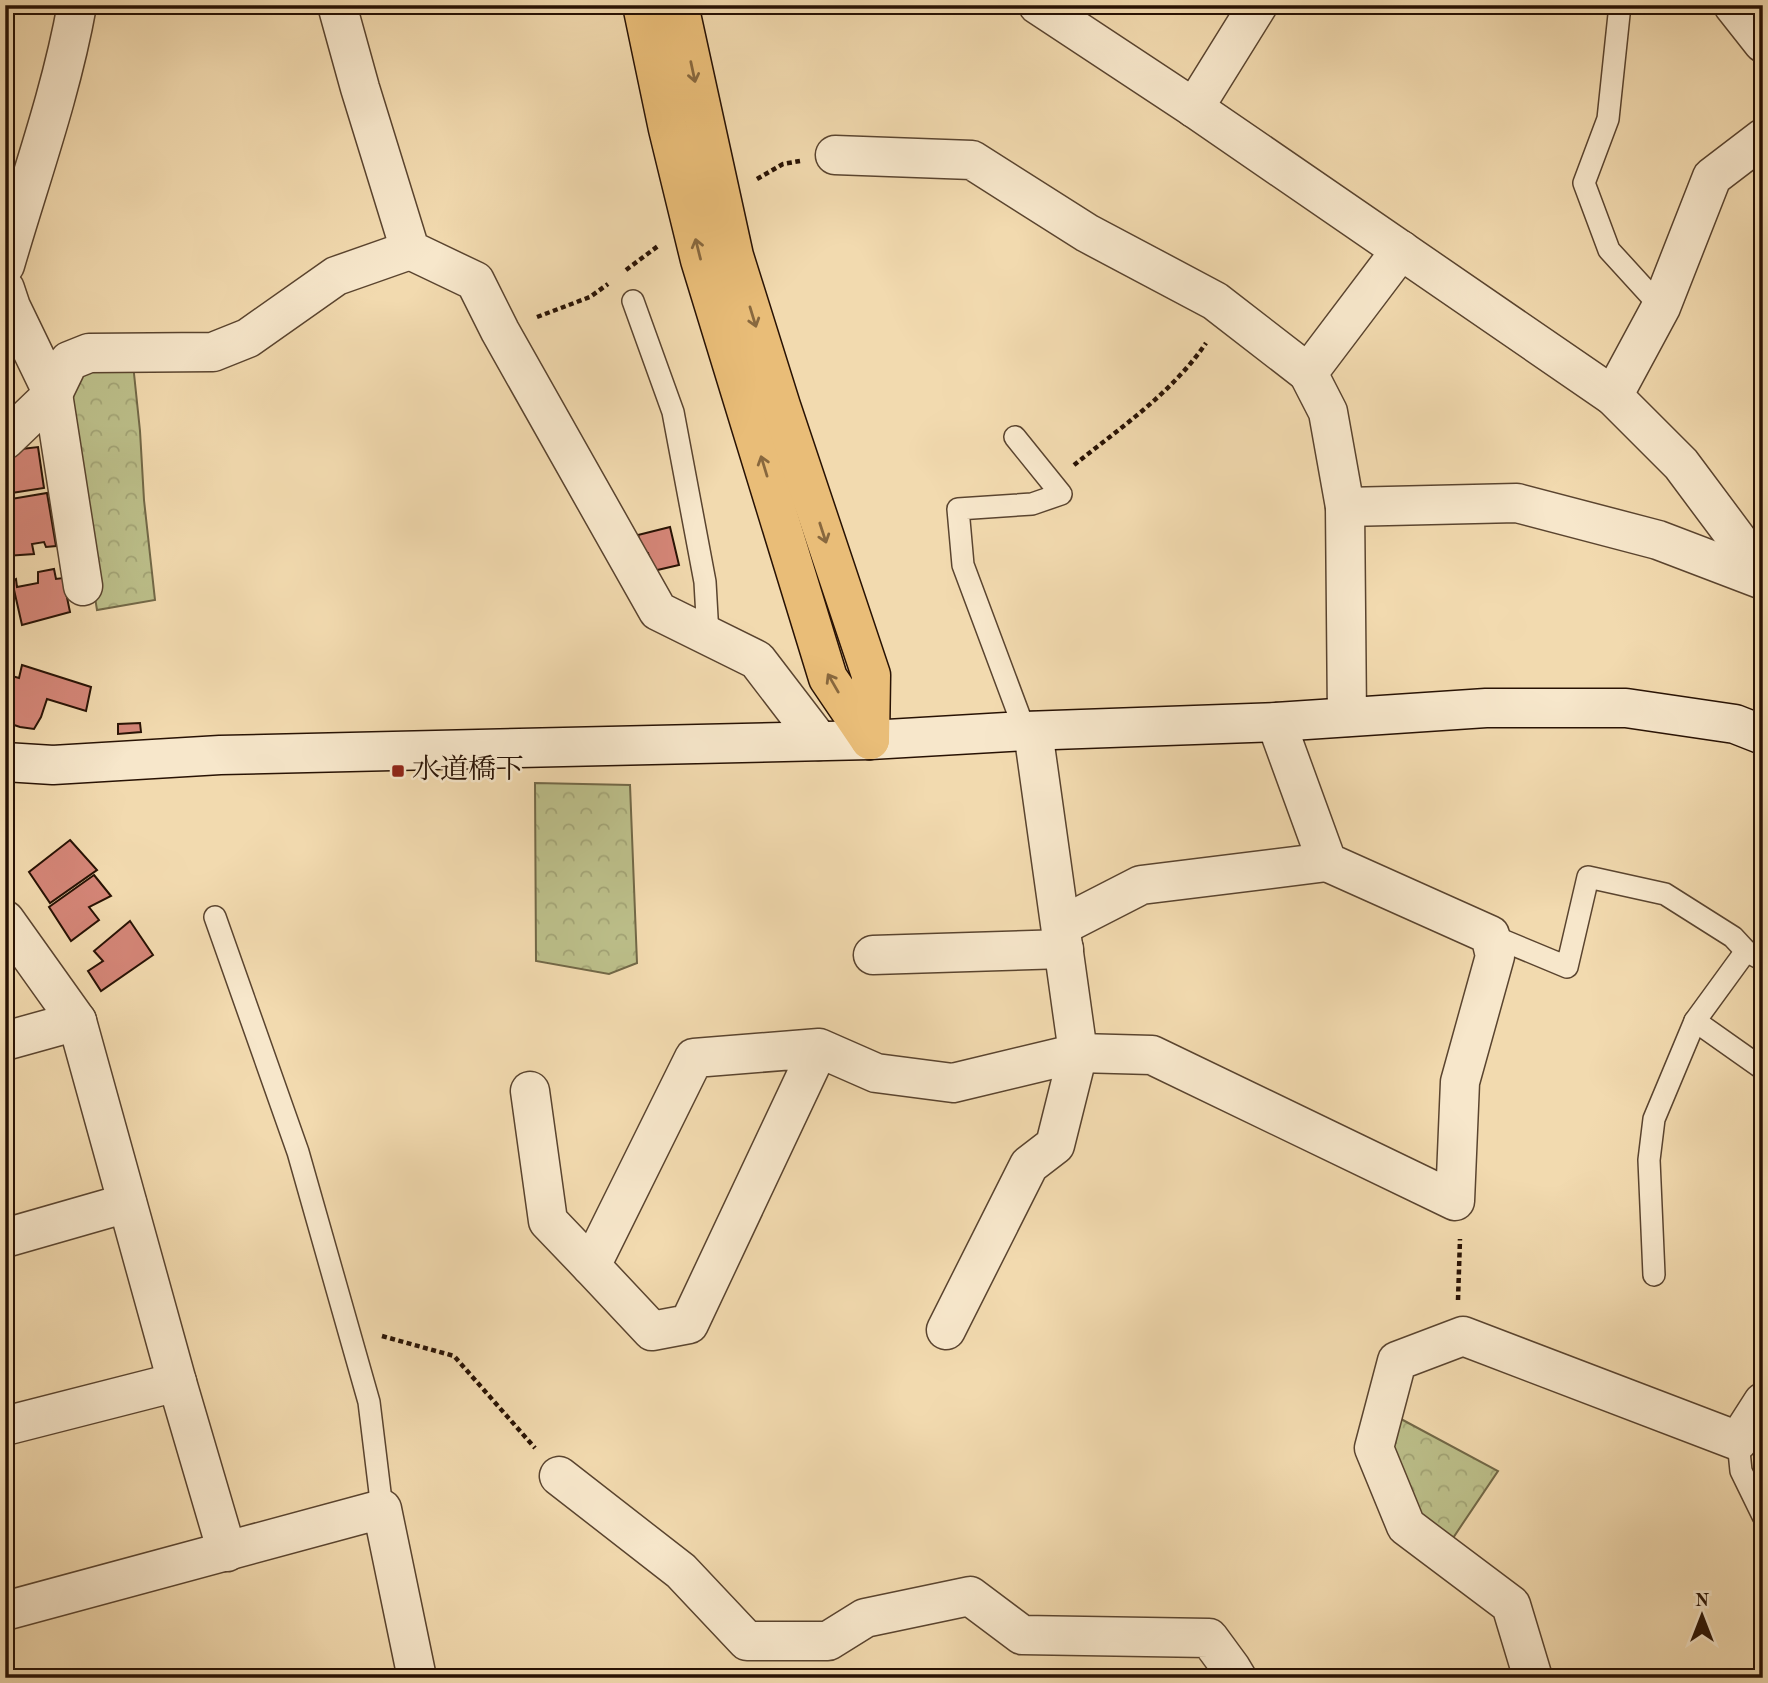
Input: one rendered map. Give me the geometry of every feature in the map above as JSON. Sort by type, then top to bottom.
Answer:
[{"type":"highway","points":[[642,5],[668,129],[700,260],[828,678],[870,740]]},
{"type":"highway","points":[[679,5],[734,256],[781,407],[871,675],[870,740]]},
{"type":"street","points":[[5,265],[49,123],[76,5]]},
{"type":"street","points":[[337,5],[410,250]]},
{"type":"street","points":[[1038,5],[1194,108],[1613,396],[1681,464],[1763,574]]},
{"type":"street","points":[[1194,108],[1258,5]]},
{"type":"street","points":[[1733,5],[1763,43]]},
{"type":"street","points":[[1613,396],[1661,307],[1712,177],[1763,138]]},
{"type":"street","points":[[835,155],[972,160],[1087,233],[1215,301],[1308,373],[1328,412],[1345,507],[1347,717]]},
{"type":"street","points":[[5,440],[53,394],[69,361],[89,353],[213,352],[248,338],[336,276],[410,250],[475,281],[500,331],[658,611],[757,660],[820,741]]},
{"type":"street","points":[[1308,373],[1401,250]]},
{"type":"street","points":[[5,289],[53,394],[83,586]]},
{"type":"street","points":[[1345,507],[1517,503],[1658,540],[1763,580]]},
{"type":"street","points":[[5,762],[53,765],[220,755],[870,740],[1276,722],[1486,708],[1626,708],[1735,724],[1763,735]]},
{"type":"street","points":[[1276,722],[1326,862]]},
{"type":"street","points":[[946,1330],[1029,1165],[1055,1145],[1078,1053],[1063,938],[1029,731]]},
{"type":"street","points":[[591,1266],[694,1058],[820,1048],[876,1073],[953,1083],[1078,1053],[1152,1055],[1455,1201],[1460,1082],[1495,956],[1490,935],[1326,862],[1141,885],[1063,938],[873,955]]},
{"type":"street","points":[[5,920],[77,1021],[227,1552]]},
{"type":"street","points":[[5,1041],[77,1021]]},
{"type":"street","points":[[530,1091],[548,1221],[652,1331],[689,1324],[820,1048]]},
{"type":"street","points":[[5,1238],[127,1203]]},
{"type":"street","points":[[1533,1678],[1511,1605],[1406,1526],[1374,1448],[1396,1362],[1463,1336],[1738,1441],[1763,1402]]},
{"type":"street","points":[[5,1426],[177,1382]]},
{"type":"street","points":[[559,1476],[681,1571],[747,1642],[828,1641],[865,1618],[970,1595],[1022,1635],[1209,1638],[1237,1678]]},
{"type":"street","points":[[5,1611],[382,1509],[417,1678]]},
{"type":"lane","points":[[1620,5],[1608,119],[1584,183],[1609,250],[1661,307]]},
{"type":"lane","points":[[633,301],[673,412],[705,582],[708,635]]},
{"type":"lane","points":[[1015,437],[1061,494],[1032,504],[958,509],[962,565],[1029,731]]},
{"type":"lane","points":[[1490,935],[1567,967],[1588,877],[1665,894],[1733,937],[1754,955],[1695,1021],[1654,1119],[1649,1160],[1654,1275]]},
{"type":"lane","points":[[215,917],[298,1152],[369,1402],[382,1509]]},
{"type":"lane","points":[[1695,1021],[1763,1069]]},
{"type":"lane","points":[[1738,1441],[1741,1471],[1763,1517]]},
{"type":"path","points":[[753,182],[783,164],[835,155]]},
{"type":"path","points":[[623,272],[667,239]]},
{"type":"path","points":[[500,331],[590,297],[612,280]]},
{"type":"path","points":[[1084,457],[1156,398],[1195,359]]},
{"type":"path","points":[[1455,1201],[1461,1208],[1458,1307],[1463,1336]]},
{"type":"path","points":[[347,1326],[454,1356],[559,1476]]},
{"type":"green space","points":[[133,364],[155,600],[97,610],[63,395],[79,369]]},
{"type":"green space","points":[[535,783],[630,785],[637,963],[609,974],[536,961]]},
{"type":"green space","points":[[1401,1419],[1498,1471],[1453,1538],[1423,1518],[1392,1448]]},
{"type":"building","points":[[38,447],[44,488],[5,494],[5,451]]},
{"type":"building","points":[[47,493],[56,546],[46,547],[44,542],[32,544],[34,554],[6,556],[5,500]]},
{"type":"building","points":[[670,527],[679,565],[653,571],[648,553],[643,553],[638,535]]},
{"type":"building","points":[[54,569],[56,579],[63,578],[70,612],[22,625],[12,581],[16,579],[17,587],[38,583],[38,572]]},
{"type":"building","points":[[22,665],[91,687],[86,711],[47,699],[34,729],[5,722],[5,674],[19,678]]},
{"type":"building","points":[[140,723],[141,732],[118,734],[118,724]]},
{"type":"building","points":[[70,840],[97,870],[50,903],[29,872]]},
{"type":"building","points":[[94,875],[111,896],[89,907],[99,920],[71,941],[49,907]]},
{"type":"building","points":[[130,921],[153,955],[101,991],[88,971],[103,961],[94,951]]},
{"type":"building","points":[[5,968],[12,986],[5,987]]},
{"type":"place","name":"水道橋下","points":[[398,771]]}]
